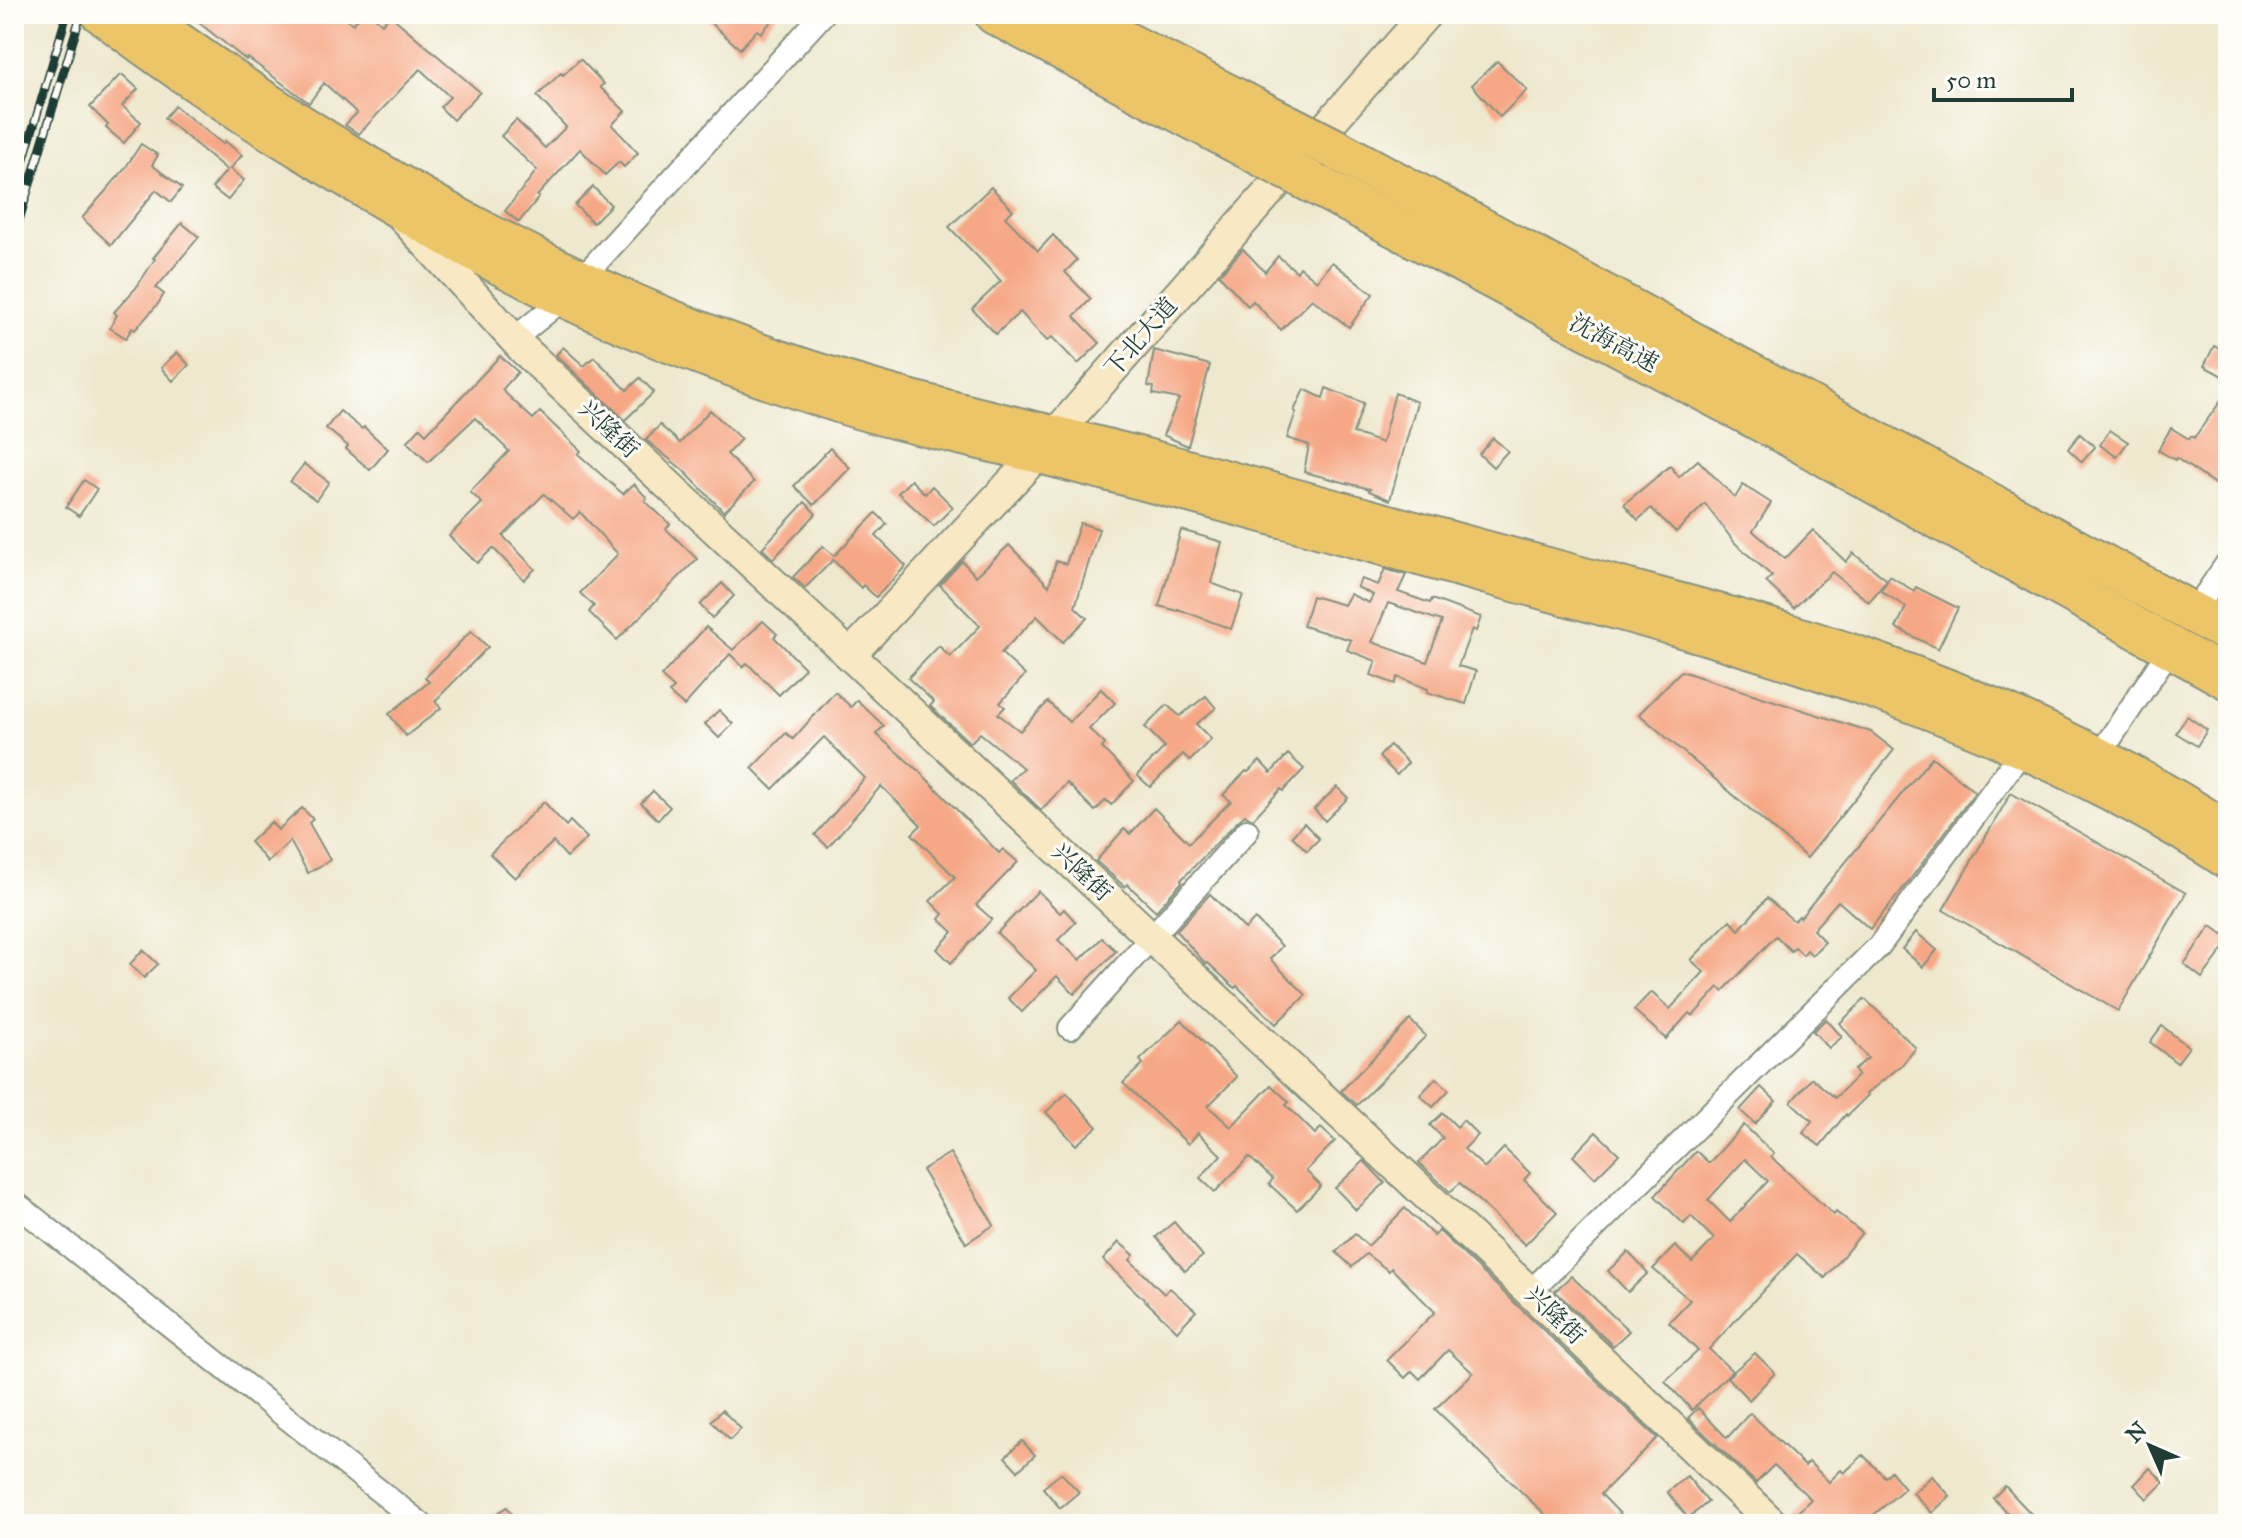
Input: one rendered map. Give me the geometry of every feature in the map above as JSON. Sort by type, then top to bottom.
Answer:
[{"type":"highway","name":"沈海高速","points":[[995,14],[1793,438],[2228,679]]},
{"type":"highway","name":"沈海高速","points":[[1071,14],[1335,149],[2228,632]]},
{"type":"main road","points":[[98,14],[216,99],[399,213],[572,288]]},
{"type":"main road","points":[[143,14],[229,76],[413,192],[572,288],[688,351],[844,407],[907,426],[1046,445],[1712,610],[1870,658],[1987,703],[2100,754],[2228,829]]},
{"type":"main road","points":[[1046,445],[1729,642],[1889,695],[2092,781],[2228,862]]},
{"type":"street","points":[[514,339],[572,288],[823,14]]},
{"type":"street","name":"下北大道","points":[[850,655],[1046,445],[1426,14]]},
{"type":"street","name":"兴隆街","points":[[399,213],[514,339],[1773,1524]]},
{"type":"street","points":[[2204,597],[2228,562]]},
{"type":"street","points":[[2100,754],[2160,664]]},
{"type":"street","points":[[1530,1292],[1879,946],[2023,750]]},
{"type":"street","points":[[1070,1028],[1247,831]]},
{"type":"street","points":[[14,1202],[421,1524]]},
{"type":"building","points":[[188,14],[340,14],[353,24],[362,14],[371,14],[382,24],[390,15],[480,92],[453,120],[440,107],[450,97],[420,69],[359,134],[345,125],[357,113],[324,83],[309,103],[248,58],[246,60]]},
{"type":"building","points":[[701,14],[778,14],[761,33],[757,30],[740,49]]},
{"type":"building","points":[[580,59],[604,84],[600,87],[625,111],[612,125],[638,153],[624,167],[619,162],[605,175],[580,149],[537,196],[519,222],[505,211],[537,170],[501,136],[516,120],[545,148],[566,127],[537,96]]},
{"type":"building","points":[[1497,61],[1527,90],[1500,117],[1472,85]]},
{"type":"building","points":[[123,75],[138,89],[122,106],[141,122],[124,143],[106,128],[108,125],[90,107]]},
{"type":"building","points":[[175,106],[242,155],[230,169],[244,180],[228,200],[212,188],[227,170],[164,118]]},
{"type":"building","points":[[141,144],[158,155],[152,165],[182,188],[171,202],[156,190],[111,245],[82,218],[124,170]]},
{"type":"building","points":[[593,187],[611,205],[593,223],[575,205]]},
{"type":"building","points":[[991,187],[1013,210],[1005,217],[1038,251],[1053,235],[1077,260],[1065,272],[1091,299],[1074,316],[1100,343],[1078,364],[1052,337],[1047,341],[1020,312],[996,334],[972,309],[1001,281],[949,227]]},
{"type":"building","points":[[182,223],[199,237],[156,288],[164,294],[158,304],[135,330],[132,328],[126,338],[110,328],[117,315],[114,312],[136,288],[153,258]]},
{"type":"building","points":[[1243,249],[1265,272],[1278,256],[1297,272],[1300,267],[1317,281],[1332,262],[1373,294],[1349,327],[1312,299],[1281,330],[1253,301],[1248,306],[1219,275]]},
{"type":"building","points":[[2214,346],[2228,352],[2228,379],[2204,366]]},
{"type":"building","points":[[563,347],[584,366],[594,357],[627,390],[640,378],[654,392],[625,420],[556,355]]},
{"type":"building","points":[[1154,350],[1210,365],[1188,446],[1163,435],[1179,399],[1153,394],[1154,387],[1148,386]]},
{"type":"building","points":[[177,352],[189,365],[173,381],[161,368]]},
{"type":"building","points":[[500,356],[518,372],[502,390],[533,419],[540,412],[581,451],[578,454],[623,494],[634,484],[647,498],[645,501],[670,524],[666,529],[697,559],[617,640],[589,612],[594,606],[580,593],[618,554],[580,512],[573,519],[544,494],[503,536],[535,569],[524,580],[493,548],[477,563],[449,536],[482,503],[470,492],[509,451],[475,418],[428,462],[407,442],[420,428],[426,434]]},
{"type":"building","points":[[1326,388],[1364,403],[1353,433],[1382,443],[1395,393],[1417,402],[1390,500],[1370,489],[1304,472],[1309,445],[1287,438],[1294,411],[1304,389],[1323,398]]},
{"type":"building","points":[[2228,391],[2228,493],[2176,458],[2158,450],[2171,428],[2189,439],[2191,436],[2194,438]]},
{"type":"building","points":[[710,410],[741,439],[727,454],[754,482],[724,512],[683,470],[646,440],[660,425],[680,443]]},
{"type":"building","points":[[340,411],[388,449],[370,470],[326,428]]},
{"type":"building","points":[[2110,430],[2128,442],[2117,457],[2100,445]]},
{"type":"building","points":[[2080,434],[2095,447],[2082,462],[2068,449]]},
{"type":"building","points":[[1493,438],[1508,451],[1493,467],[1479,454]]},
{"type":"building","points":[[830,448],[850,468],[814,505],[794,486]]},
{"type":"building","points":[[1698,460],[1735,498],[1743,485],[1771,503],[1753,531],[1785,559],[1813,530],[1846,562],[1853,553],[1887,580],[1869,602],[1832,572],[1794,608],[1766,582],[1772,576],[1735,543],[1705,504],[1676,532],[1651,508],[1638,520],[1624,504],[1670,466],[1679,477]]},
{"type":"building","points":[[304,464],[329,482],[316,500],[290,482]]},
{"type":"building","points":[[84,480],[97,489],[79,516],[66,507]]},
{"type":"building","points":[[911,480],[925,494],[932,486],[953,507],[934,526],[898,493]]},
{"type":"building","points":[[805,502],[816,514],[773,559],[762,548]]},
{"type":"building","points":[[876,513],[887,524],[876,536],[906,566],[876,597],[863,585],[861,588],[833,560],[805,588],[793,577],[823,546],[834,556]]},
{"type":"building","points":[[1080,523],[1099,529],[1075,607],[1087,618],[1063,642],[1037,616],[1001,653],[1025,675],[1000,703],[1005,707],[998,714],[1020,731],[1048,702],[1069,722],[1101,689],[1115,703],[1089,729],[1105,744],[1102,748],[1134,781],[1111,805],[1106,800],[1095,811],[1067,783],[1041,810],[1010,780],[1023,768],[980,733],[970,743],[930,706],[934,702],[908,678],[939,646],[950,657],[980,626],[940,585],[962,561],[976,576],[1009,545],[1049,586],[1056,561],[1066,564]]},
{"type":"building","points":[[1181,530],[1222,542],[1211,583],[1243,595],[1231,629],[1178,609],[1159,606]]},
{"type":"building","points":[[1385,569],[1406,575],[1398,592],[1430,603],[1432,599],[1481,617],[1476,631],[1472,629],[1458,666],[1476,671],[1466,704],[1427,692],[1428,689],[1398,677],[1395,684],[1371,675],[1376,661],[1347,650],[1351,640],[1303,626],[1312,596],[1344,605],[1350,594],[1369,603],[1373,595],[1357,587],[1361,579],[1378,585]],"holes":[[[1388,603],[1442,621],[1427,662],[1372,642]]]},
{"type":"building","points":[[1890,576],[1914,591],[1916,587],[1958,608],[1938,649],[1896,628],[1906,607],[1881,591]]},
{"type":"building","points":[[722,583],[734,596],[712,618],[700,605]]},
{"type":"building","points":[[763,621],[777,634],[774,637],[805,668],[779,695],[747,663],[743,667],[730,654],[684,706],[669,693],[674,688],[661,676],[706,627],[733,650]]},
{"type":"building","points":[[471,631],[488,647],[435,701],[441,708],[406,736],[389,714],[429,682],[425,678]]},
{"type":"building","points":[[1681,671],[1871,732],[1894,750],[1807,858],[1639,714]]},
{"type":"building","points":[[835,692],[851,707],[857,700],[884,726],[876,734],[920,772],[999,853],[1003,849],[1018,862],[976,905],[992,919],[951,963],[937,949],[953,932],[939,919],[943,914],[930,901],[955,877],[912,834],[921,825],[881,786],[828,847],[815,835],[865,778],[824,737],[773,789],[752,768],[786,733],[793,739]]},
{"type":"building","points":[[1206,696],[1216,708],[1196,724],[1211,739],[1190,761],[1183,754],[1150,787],[1137,775],[1165,747],[1145,727],[1167,705],[1180,716]]},
{"type":"building","points":[[719,710],[733,724],[719,738],[705,724]]},
{"type":"building","points":[[2187,716],[2207,730],[2197,746],[2176,733]]},
{"type":"building","points":[[1390,745],[1408,763],[1397,775],[1379,757]]},
{"type":"building","points":[[1288,754],[1304,769],[1253,819],[1245,815],[1237,822],[1156,911],[1096,861],[1124,829],[1130,834],[1154,808],[1189,843],[1231,801],[1223,795],[1246,771],[1260,761],[1271,773]]},
{"type":"building","points":[[1932,757],[1975,792],[1870,929],[1838,901],[1813,930],[1825,942],[1812,955],[1807,950],[1803,955],[1795,947],[1791,951],[1776,936],[1723,991],[1719,987],[1693,1016],[1689,1013],[1666,1039],[1634,1010],[1651,992],[1670,1009],[1704,972],[1691,960],[1730,920],[1739,930],[1767,898],[1794,921],[1800,918]]},
{"type":"building","points":[[1337,787],[1348,798],[1325,821],[1314,809]]},
{"type":"building","points":[[653,791],[670,807],[658,820],[641,803]]},
{"type":"building","points":[[2011,793],[2186,893],[2118,1011],[1943,910]]},
{"type":"building","points":[[544,802],[566,826],[570,821],[587,838],[567,857],[553,842],[515,878],[490,854]]},
{"type":"building","points":[[302,808],[313,819],[309,823],[330,860],[308,873],[290,841],[268,862],[250,842],[271,822],[278,830]]},
{"type":"building","points":[[1304,823],[1319,839],[1307,851],[1292,836]]},
{"type":"building","points":[[1038,891],[1060,913],[1064,909],[1076,922],[1058,940],[1080,960],[1102,938],[1116,951],[1074,994],[1057,976],[1022,1012],[1008,998],[1036,970],[997,933]]},
{"type":"building","points":[[1210,894],[1245,929],[1255,919],[1282,946],[1270,959],[1306,995],[1276,1024],[1237,986],[1235,988],[1206,964],[1176,931]]},
{"type":"building","points":[[2211,926],[2228,938],[2228,943],[2202,978],[2184,964]]},
{"type":"building","points":[[1916,932],[1937,950],[1923,967],[1902,949]]},
{"type":"building","points":[[143,950],[158,964],[144,978],[130,964]]},
{"type":"building","points":[[1865,999],[1916,1048],[1902,1065],[1846,1114],[1820,1146],[1803,1133],[1812,1121],[1791,1102],[1812,1078],[1835,1098],[1858,1075],[1854,1070],[1868,1058],[1840,1023]]},
{"type":"building","points":[[1826,1019],[1842,1037],[1829,1048],[1813,1031]]},
{"type":"building","points":[[1182,1020],[1237,1077],[1208,1106],[1231,1127],[1271,1085],[1315,1134],[1321,1128],[1335,1141],[1306,1171],[1321,1186],[1297,1210],[1269,1184],[1273,1179],[1249,1157],[1215,1192],[1200,1178],[1221,1155],[1198,1133],[1188,1144],[1123,1083],[1143,1064],[1140,1060]]},
{"type":"building","points":[[1410,1020],[1426,1036],[1357,1105],[1341,1091]]},
{"type":"building","points":[[2162,1026],[2189,1047],[2177,1063],[2150,1042]]},
{"type":"building","points":[[1436,1078],[1449,1090],[1433,1107],[1420,1095]]},
{"type":"building","points":[[1761,1087],[1776,1101],[1755,1124],[1740,1110]]},
{"type":"building","points":[[1067,1093],[1097,1127],[1076,1145],[1046,1112]]},
{"type":"building","points":[[1443,1113],[1457,1127],[1463,1120],[1478,1135],[1464,1149],[1485,1168],[1504,1148],[1530,1173],[1524,1180],[1557,1212],[1525,1245],[1460,1183],[1450,1192],[1419,1163],[1443,1138],[1430,1125]]},
{"type":"building","points":[[1744,1125],[1774,1154],[1771,1157],[1834,1215],[1836,1212],[1862,1233],[1825,1278],[1797,1254],[1709,1349],[1732,1371],[1692,1410],[1665,1381],[1698,1351],[1669,1322],[1690,1300],[1653,1269],[1675,1246],[1692,1262],[1714,1239],[1691,1216],[1684,1224],[1655,1196],[1696,1151],[1709,1163]],"holes":[[[1745,1159],[1768,1181],[1730,1222],[1708,1200]]]},
{"type":"building","points":[[1596,1132],[1619,1154],[1595,1178],[1573,1156]]},
{"type":"building","points":[[950,1153],[994,1225],[966,1243],[922,1170]]},
{"type":"building","points":[[1364,1161],[1385,1183],[1356,1210],[1335,1188]]},
{"type":"building","points":[[1405,1208],[1434,1236],[1439,1231],[1657,1438],[1601,1494],[1630,1524],[1555,1524],[1435,1409],[1473,1373],[1448,1350],[1420,1379],[1412,1371],[1405,1378],[1387,1360],[1435,1312],[1391,1268],[1389,1271],[1366,1254],[1352,1267],[1336,1252],[1355,1234],[1368,1246]]},
{"type":"building","points":[[1174,1222],[1203,1256],[1185,1271],[1156,1237]]},
{"type":"building","points":[[1119,1242],[1134,1255],[1130,1260],[1164,1294],[1170,1288],[1196,1311],[1177,1331],[1103,1260]]},
{"type":"building","points":[[1628,1252],[1648,1273],[1628,1292],[1608,1271]]},
{"type":"building","points":[[1571,1276],[1629,1331],[1613,1346],[1555,1291]]},
{"type":"building","points":[[1755,1353],[1775,1373],[1749,1400],[1727,1377]]},
{"type":"building","points":[[1698,1408],[1727,1438],[1750,1413],[1805,1466],[1809,1462],[1829,1482],[1863,1455],[1885,1477],[1891,1471],[1905,1488],[1863,1524],[1790,1524],[1790,1520],[1811,1499],[1774,1465],[1756,1483],[1688,1418]]},
{"type":"building","points":[[722,1410],[741,1429],[730,1440],[711,1421]]},
{"type":"building","points":[[1022,1441],[1035,1455],[1018,1471],[1005,1457]]},
{"type":"building","points":[[2150,1468],[2164,1482],[2147,1499],[2134,1485]]},
{"type":"building","points":[[1061,1473],[1079,1492],[1060,1508],[1043,1488]]},
{"type":"building","points":[[1687,1476],[1708,1502],[1688,1518],[1667,1492]]},
{"type":"building","points":[[1932,1476],[1950,1496],[1932,1513],[1913,1493]]},
{"type":"building","points":[[2005,1486],[2041,1524],[2003,1524],[2011,1517],[1993,1498]]},
{"type":"building","points":[[507,1507],[519,1524],[480,1524]]},
{"type":"railway","points":[[14,192],[67,14]]},
{"type":"railway","points":[[14,237],[81,14]]}]
